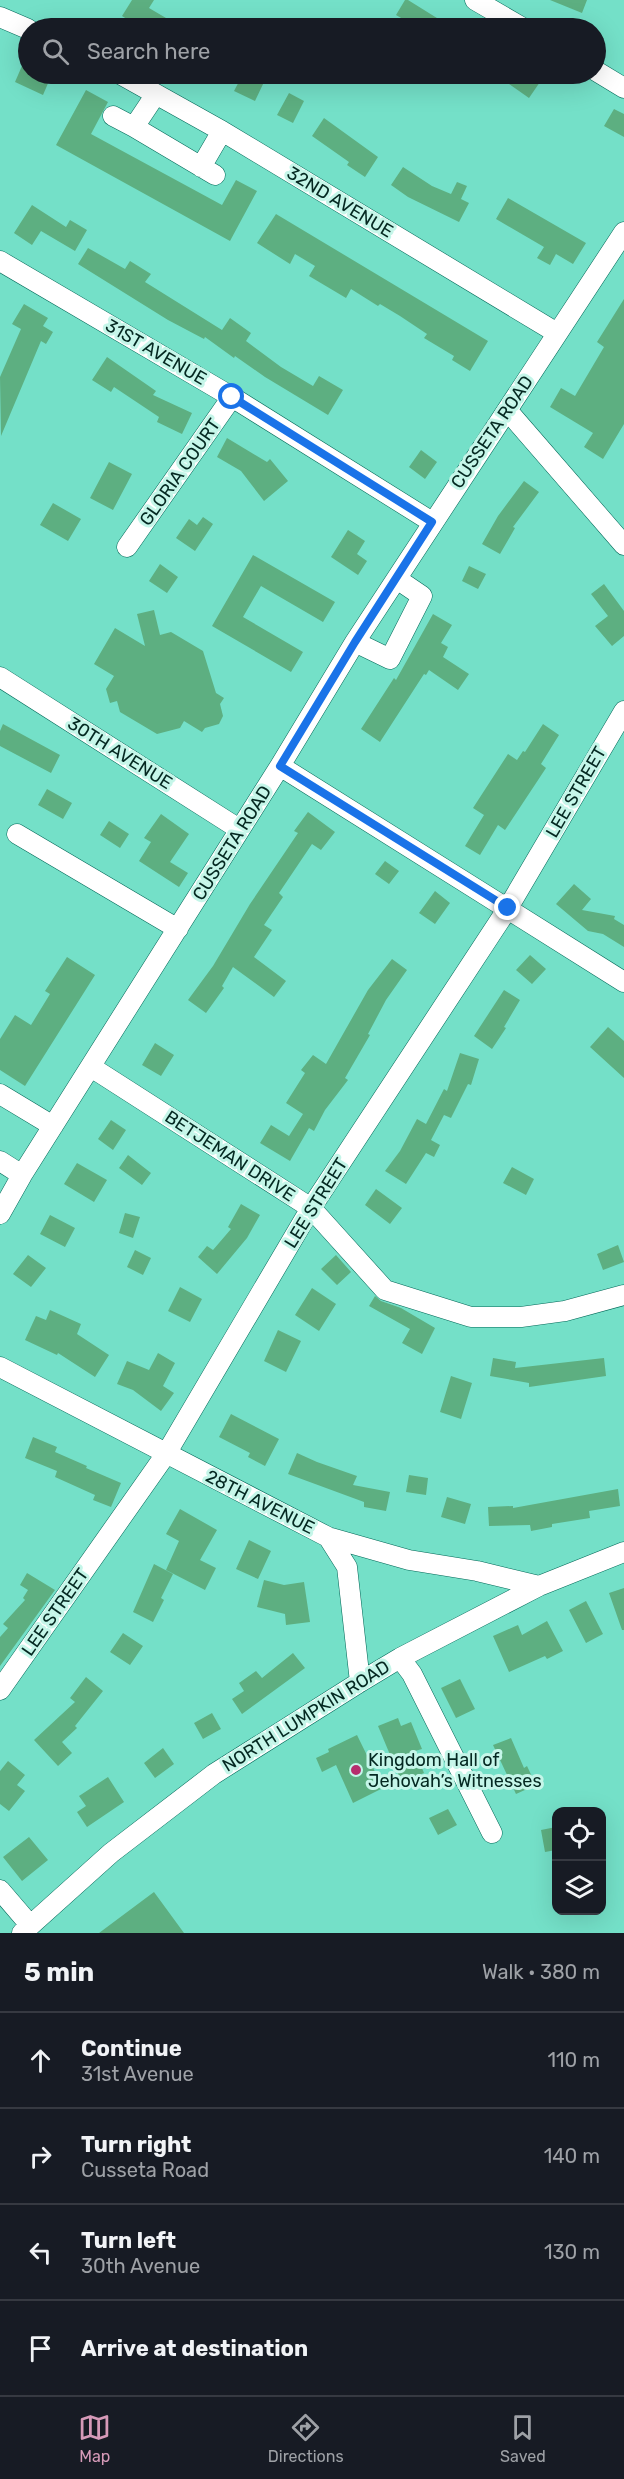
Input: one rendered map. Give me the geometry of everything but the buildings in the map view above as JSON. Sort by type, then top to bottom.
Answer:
[{"type":"street","points":[[475,0],[506,18]]},
{"type":"street","points":[[0,17],[18,25]]},
{"type":"street","points":[[606,77],[624,88]]},
{"type":"street","name":"32ND AVENUE","points":[[138,84],[222,131],[557,333]]},
{"type":"street","points":[[134,127],[156,94]]},
{"type":"street","points":[[113,116],[208,171],[222,131]]},
{"type":"street","name":"CUSSETA ROAD","points":[[0,1214],[22,1175],[280,766],[355,642],[624,232]]},
{"type":"street","name":"31ST AVENUE","points":[[2,266],[232,397],[432,522]]},
{"type":"street","name":"GLORIA COURT","points":[[127,547],[232,397]]},
{"type":"street","points":[[507,410],[624,545]]},
{"type":"street","points":[[355,642],[390,658],[422,596],[397,579]]},
{"type":"street","name":"30TH AVENUE","points":[[0,677],[239,829]]},
{"type":"street","name":"LEE STREET","points":[[0,1690],[166,1454],[311,1208],[508,908],[624,711]]},
{"type":"street","points":[[280,766],[624,982]]},
{"type":"street","points":[[17,834],[178,929]]},
{"type":"street","name":"BETJEMAN DRIVE","points":[[91,1066],[311,1208],[385,1290],[436,1308],[471,1317],[521,1317],[565,1311],[624,1295]]},
{"type":"street","points":[[0,1094],[53,1126]]},
{"type":"street","points":[[0,1161],[22,1175]]},
{"type":"street","name":"28TH AVENUE","points":[[0,1367],[328,1537],[409,1560],[477,1570],[539,1586]]},
{"type":"street","points":[[328,1537],[347,1567],[360,1682]]},
{"type":"street","name":"NORTH LUMPKIN ROAD","points":[[26,1929],[111,1853],[214,1774],[400,1658],[539,1586],[624,1552]]},
{"type":"street","points":[[400,1658],[412,1674],[492,1833]]},
{"type":"street","points":[[0,1890],[26,1929]]},
{"type":"place","name":"Kingdom Hall of Jehovah’s Witnesses","points":[[356,1770]]},
{"type":"route","points":[[232,397],[432,522],[355,642],[280,766],[508,908]]}]
